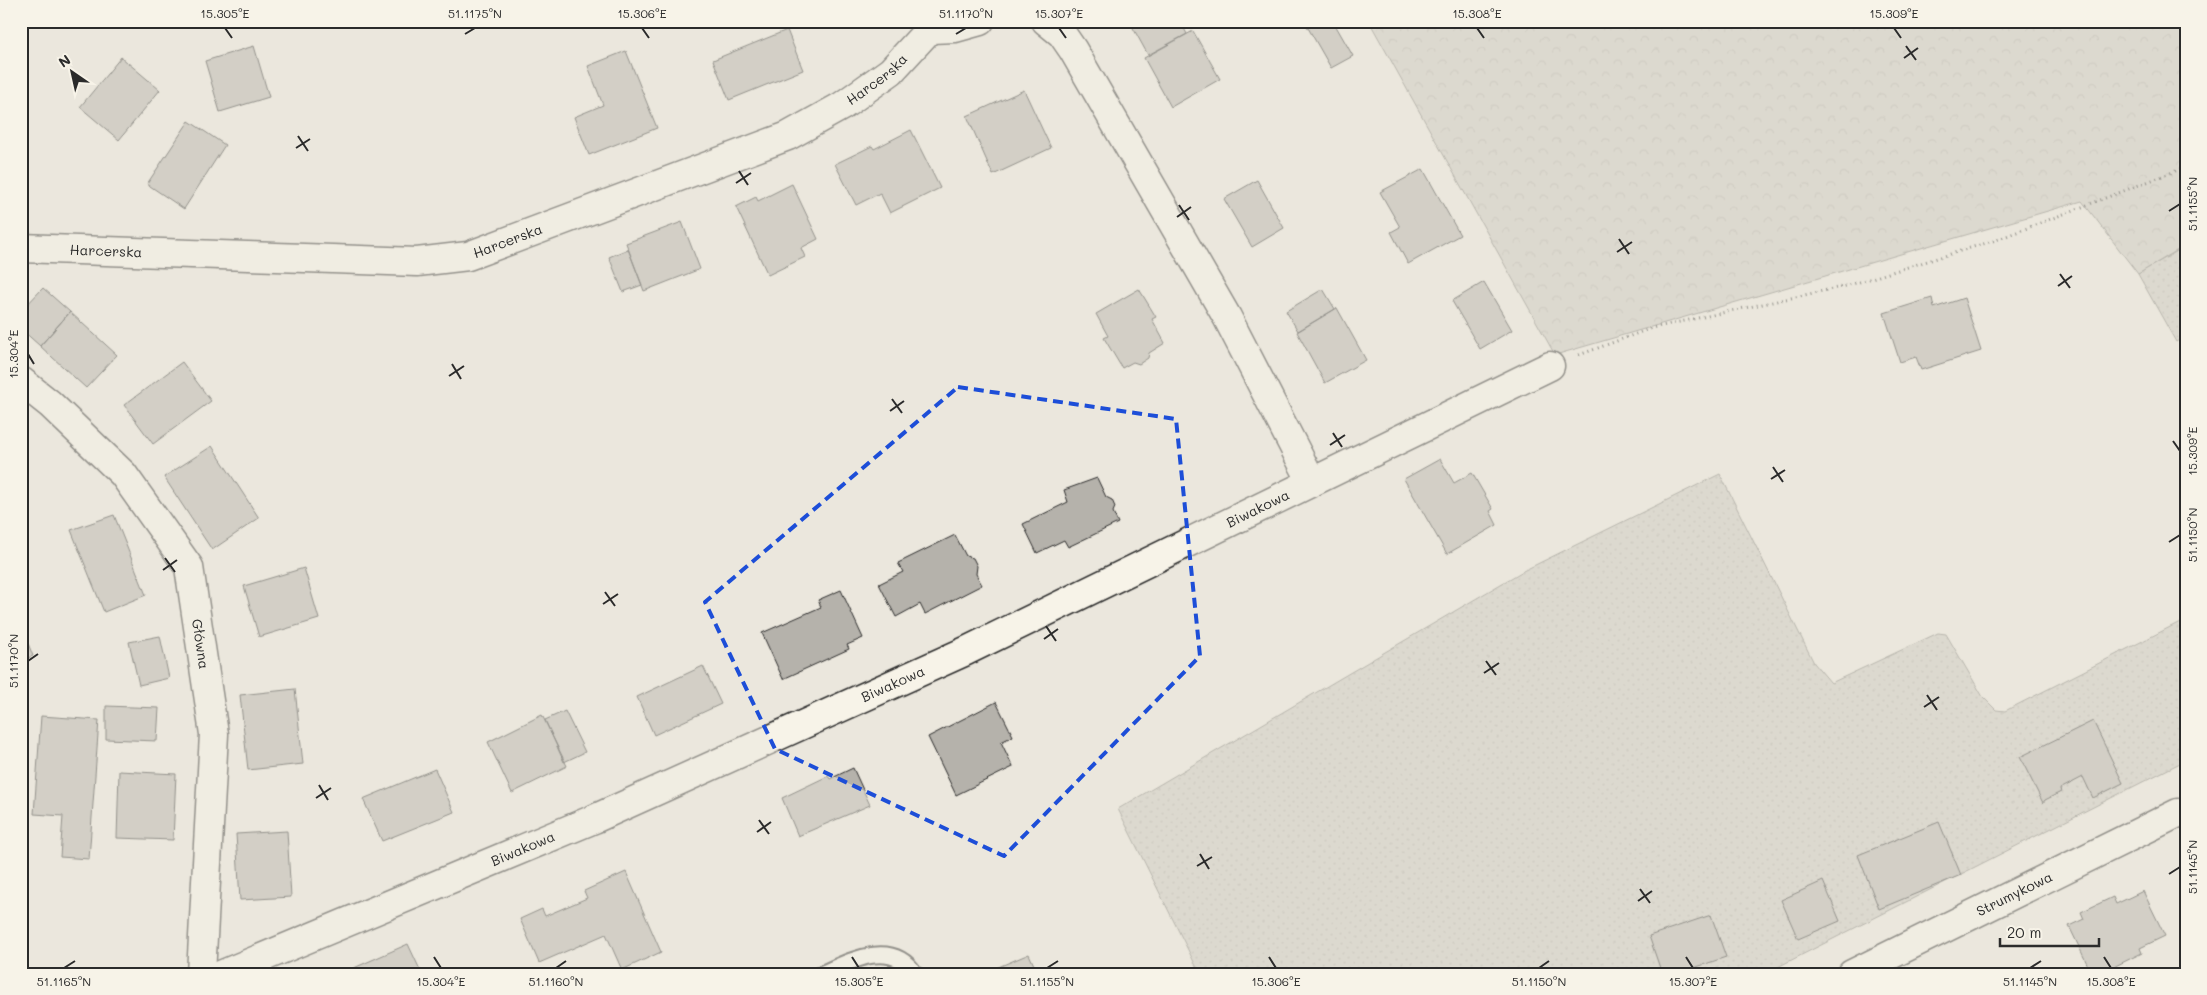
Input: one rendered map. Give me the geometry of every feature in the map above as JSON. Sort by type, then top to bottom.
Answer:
[{"type":"street","points":[[934,25],[955,28],[980,21]]},
{"type":"street","points":[[1046,21],[1057,29],[1073,50],[1227,317],[1312,482]]},
{"type":"street","name":"Harcerska","points":[[21,248],[417,262],[468,256],[788,136],[842,106],[891,71],[934,25]]},
{"type":"street","name":"Biwakowa","points":[[223,974],[594,819],[966,651],[1550,366]]},
{"type":"street","name":"Główna","points":[[21,381],[50,404],[123,474],[189,566],[214,734],[201,974]]},
{"type":"street","name":"Strumykowa","points":[[1852,974],[2178,813]]},
{"type":"lane","points":[[821,974],[854,959],[881,954],[895,956],[904,962],[915,974]]},
{"type":"path","points":[[1550,366],[1652,328],[1846,286],[1996,240],[2186,167]]},
{"type":"highlighted area","points":[[958,387],[1176,419],[1200,656],[1004,856],[775,749],[705,602]]},
{"type":"green space","points":[[1369,21],[2186,21],[2186,245],[2138,274],[2082,201],[1555,355]]},
{"type":"green space","points":[[2186,246],[2186,336],[2176,342],[2138,274]]},
{"type":"green space","points":[[1720,474],[1814,663],[1831,683],[1938,633],[1946,634],[1983,697],[1996,710],[2005,711],[2186,619],[2186,760],[1764,974],[1200,974],[1118,809],[1523,571]]},
{"type":"building","points":[[1140,21],[1180,21],[1187,34],[1148,55],[1132,26]]},
{"type":"building","points":[[1315,21],[1333,21],[1353,56],[1331,68],[1307,26]]},
{"type":"building","points":[[787,30],[803,70],[729,100],[713,60]]},
{"type":"building","points":[[1193,31],[1220,79],[1171,107],[1144,58]]},
{"type":"building","points":[[254,46],[269,97],[220,112],[205,61]]},
{"type":"building","points":[[626,51],[657,128],[589,155],[574,117],[603,105],[588,66]]},
{"type":"building","points":[[121,57],[160,90],[119,140],[80,107]]},
{"type":"building","points":[[1024,90],[1051,148],[993,175],[967,116]]},
{"type":"building","points":[[189,121],[225,145],[184,209],[147,184]]},
{"type":"building","points":[[911,130],[940,188],[890,213],[880,193],[856,205],[835,164],[872,146],[874,149]]},
{"type":"building","points":[[1423,169],[1460,235],[1408,264],[1391,232],[1400,227],[1380,192]]},
{"type":"building","points":[[1257,180],[1284,228],[1252,247],[1224,199]]},
{"type":"building","points":[[792,184],[818,239],[801,248],[805,257],[768,275],[736,207],[756,197],[758,201]]},
{"type":"building","points":[[682,222],[700,269],[644,291],[626,243]]},
{"type":"building","points":[[628,249],[642,285],[623,292],[609,257]]},
{"type":"building","points":[[1484,282],[1512,330],[1480,349],[1452,301]]},
{"type":"building","points":[[43,288],[70,312],[40,346],[21,329],[21,311]]},
{"type":"building","points":[[1139,289],[1156,317],[1152,319],[1165,343],[1149,353],[1148,358],[1139,364],[1133,362],[1122,368],[1104,338],[1108,336],[1096,314]]},
{"type":"building","points":[[1323,289],[1335,309],[1298,331],[1286,311]]},
{"type":"building","points":[[1932,298],[1934,308],[1964,298],[1981,351],[1921,370],[1916,357],[1900,362],[1884,313]]},
{"type":"building","points":[[1337,308],[1366,360],[1325,383],[1297,332]]},
{"type":"building","points":[[70,312],[117,355],[86,388],[40,346]]},
{"type":"building","points":[[182,362],[211,401],[153,444],[124,405]]},
{"type":"building","points":[[212,446],[259,518],[212,550],[164,477]]},
{"type":"building","points":[[1440,459],[1454,483],[1472,473],[1493,509],[1490,511],[1497,525],[1447,554],[1404,479]]},
{"type":"building","points":[[1097,478],[1106,497],[1112,500],[1115,507],[1113,512],[1118,523],[1068,547],[1064,540],[1037,553],[1023,524],[1068,502],[1064,490]]},
{"type":"building","points":[[114,515],[146,595],[104,612],[71,530]]},
{"type":"building","points":[[955,535],[966,556],[973,558],[977,566],[976,574],[982,585],[925,614],[920,604],[896,617],[879,584],[903,572],[898,563]]},
{"type":"building","points":[[304,568],[319,619],[259,637],[244,586]]},
{"type":"building","points":[[841,590],[863,638],[847,645],[849,649],[783,679],[762,633],[821,607],[818,600]]},
{"type":"building","points":[[21,626],[33,656],[21,661]]},
{"type":"building","points":[[160,636],[169,678],[139,685],[129,642]]},
{"type":"building","points":[[703,666],[721,704],[654,735],[637,697]]},
{"type":"building","points":[[295,689],[303,764],[248,770],[240,695]]},
{"type":"building","points":[[996,702],[1013,736],[1001,742],[1013,767],[956,795],[928,737]]},
{"type":"building","points":[[106,706],[159,708],[157,741],[106,739]]},
{"type":"building","points":[[565,711],[585,752],[564,762],[545,720]]},
{"type":"building","points":[[542,715],[567,766],[512,793],[488,742]]},
{"type":"building","points":[[41,716],[99,720],[89,859],[60,857],[63,816],[34,814]]},
{"type":"building","points":[[2093,721],[2123,783],[2093,798],[2083,777],[2060,789],[2061,792],[2045,800],[2043,803],[2020,757]]},
{"type":"building","points":[[853,768],[870,805],[798,836],[782,798],[828,776],[830,779]]},
{"type":"building","points":[[435,769],[454,812],[382,841],[363,799]]},
{"type":"building","points":[[119,771],[176,774],[173,840],[117,838]]},
{"type":"building","points":[[1939,822],[1961,875],[1879,909],[1858,855]]},
{"type":"building","points":[[287,831],[291,897],[240,900],[236,834]]},
{"type":"building","points":[[626,872],[661,952],[622,970],[606,934],[539,963],[520,919],[542,909],[545,916],[587,898],[584,891]]},
{"type":"building","points":[[1823,881],[1840,921],[1798,939],[1781,900]]},
{"type":"building","points":[[2143,891],[2165,936],[2140,948],[2142,953],[2099,974],[2092,974],[2069,926],[2084,919],[2081,912],[2113,897],[2116,904]]},
{"type":"building","points":[[1711,915],[1726,957],[1676,974],[1662,974],[1649,936]]},
{"type":"building","points":[[408,944],[422,974],[346,974],[345,972]]},
{"type":"building","points":[[1029,954],[1038,974],[991,974],[989,971]]}]
